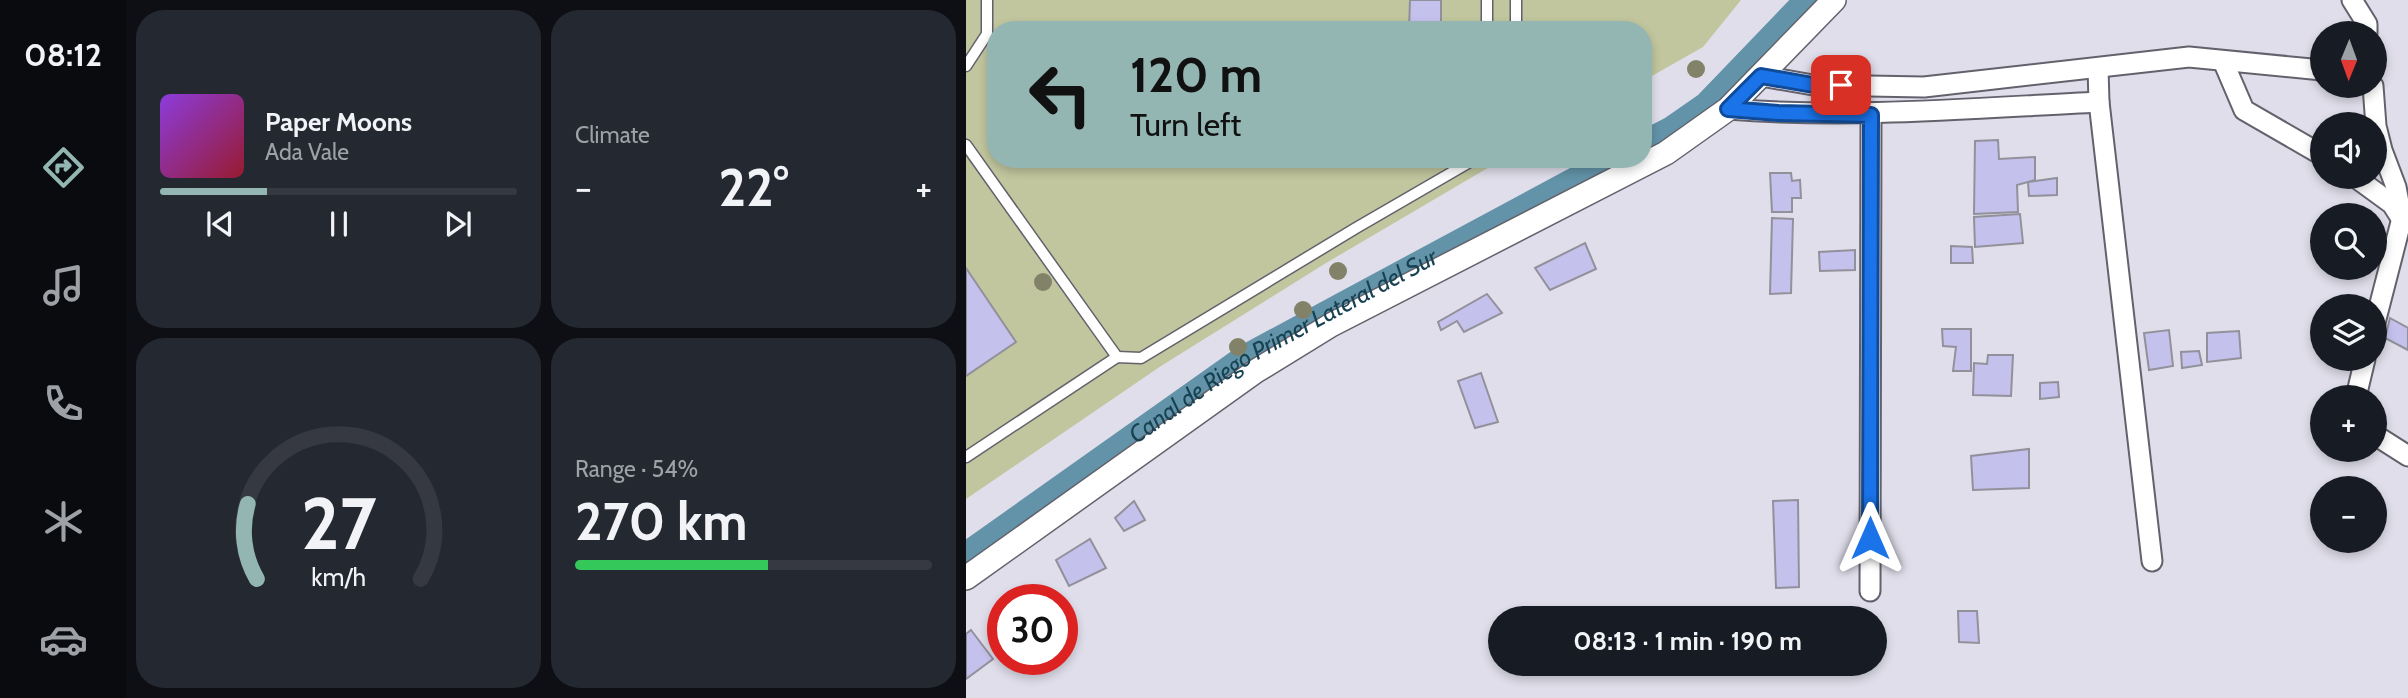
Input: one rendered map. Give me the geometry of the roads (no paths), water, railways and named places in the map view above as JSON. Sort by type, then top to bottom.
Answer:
[{"type":"street","points":[[1652,160],[1728,109],[1834,0]]},
{"type":"street","points":[[2352,0],[2365,21]]},
{"type":"street","points":[[1761,76],[1813,85],[1924,87],[2189,57],[2310,69]]},
{"type":"street","points":[[2223,61],[2245,110],[2310,148]]},
{"type":"street","points":[[2098,68],[2099,102],[2152,562]]},
{"type":"street","points":[[2374,98],[2376,126],[2382,150],[2405,220],[2383,294]]},
{"type":"street","points":[[1728,109],[1871,115],[2099,102]]},
{"type":"street","points":[[1870,591],[1871,115]]},
{"type":"street","points":[[966,578],[1266,365],[1331,325],[1637,168]]},
{"type":"street","points":[[2371,189],[2392,204],[2405,220]]},
{"type":"street","points":[[2387,443],[2408,456]]},
{"type":"lane","points":[[966,66],[987,34],[987,0]]},
{"type":"lane","points":[[1487,0],[1487,21]]},
{"type":"lane","points":[[1516,21],[1517,0]]},
{"type":"lane","points":[[966,145],[1117,357]]},
{"type":"lane","points":[[966,457],[1117,357],[1141,358],[1459,168]]},
{"type":"waterway","name":"Canal de Riego Primer Lateral del Sur","points":[[1652,138],[1706,104],[1806,0]]},
{"type":"waterway","name":"Canal de Riego Primer Lateral del Sur","points":[[966,554],[1244,357],[1595,168]]}]
